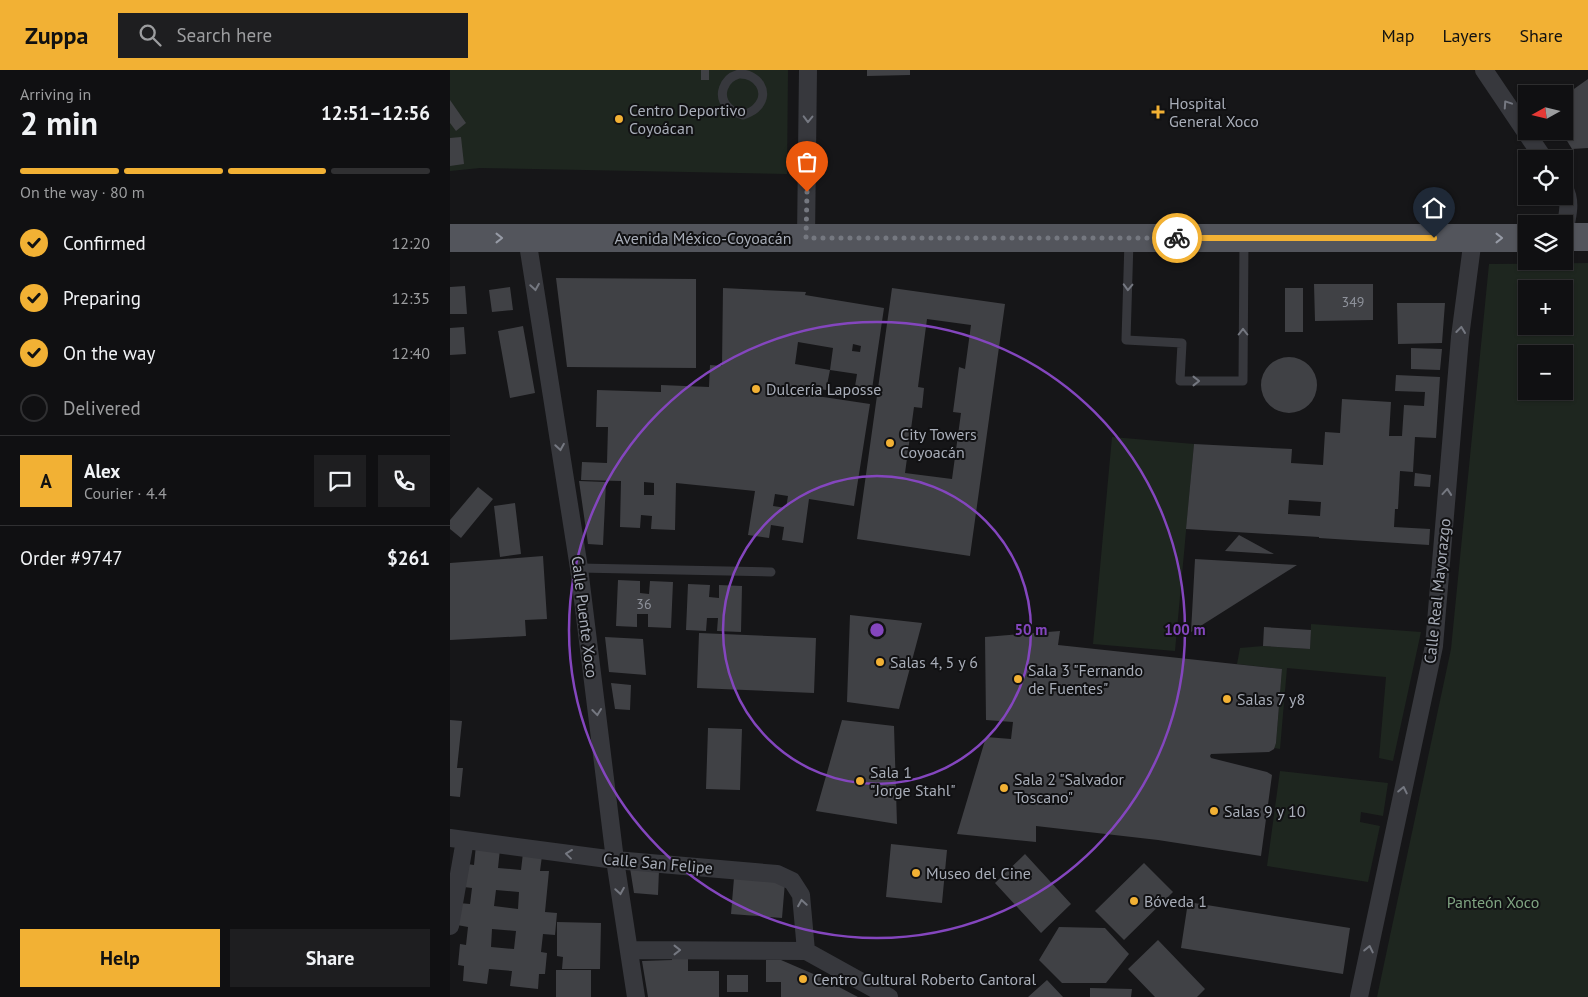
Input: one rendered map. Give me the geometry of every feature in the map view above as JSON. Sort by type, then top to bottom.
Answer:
[{"type":"main road","points":[[1573,238],[1588,237]]},
{"type":"main road","name":"Avenida México-Coyoacán","points":[[450,238],[1518,238]]},
{"type":"street","points":[[806,238],[808,70]]},
{"type":"street","points":[[1484,70],[1538,150]]},
{"type":"street","name":"Calle Puente Xoco","points":[[527,238],[579,568],[615,860],[636,997]]},
{"type":"street","name":"Calle Real Mayorazgo","points":[[1359,997],[1434,646],[1460,337],[1472,238]]},
{"type":"street","points":[[450,926],[458,839]]},
{"type":"street","name":"Calle San Felipe","points":[[458,839],[615,860],[777,874],[792,882],[800,895],[806,951]]},
{"type":"street","points":[[629,950],[806,951],[889,997]]},
{"type":"lane","points":[[734,75],[750,75],[759,82],[762,88],[762,99],[751,112],[743,115],[734,112],[726,105],[722,94],[723,88],[734,75]]},
{"type":"lane","points":[[1129,238],[1126,340],[1182,343],[1180,381],[1243,381],[1244,238]]},
{"type":"lane","points":[[579,568],[771,572]]},
{"type":"green space","name":"Centro Deportivo Coyoácan","points":[[450,70],[788,70],[787,174],[480,168],[450,171]]},
{"type":"green space","name":"Panteón Xoco","points":[[1573,263],[1588,263],[1588,997],[1377,997],[1451,649],[1489,264],[1518,264],[1518,270],[1573,270]]},
{"type":"green space","points":[[1112,437],[1194,444],[1175,651],[1093,644]]},
{"type":"green space","points":[[1311,624],[1421,632],[1393,761],[1379,758],[1386,677],[1287,668],[1280,749],[1274,748],[1282,669],[1237,664],[1240,648],[1263,646],[1310,649]]},
{"type":"green space","points":[[1280,771],[1388,783],[1383,816],[1361,812],[1360,822],[1380,826],[1368,882],[1267,866]]},
{"type":"building","points":[[701,70],[709,70],[709,80],[701,80]]},
{"type":"building","points":[[867,70],[910,70],[910,75],[867,76]]},
{"type":"building","points":[[1588,79],[1588,148],[1572,149],[1566,140],[1573,140],[1573,90]]},
{"type":"building","points":[[450,100],[466,123],[456,131],[450,123]]},
{"type":"building","points":[[461,137],[464,164],[450,166],[450,138]]},
{"type":"building","points":[[556,278],[696,279],[696,368],[567,367]]},
{"type":"building","points":[[1314,284],[1373,284],[1373,320],[1315,321]]},
{"type":"building","points":[[465,286],[467,314],[450,314],[450,287]]},
{"type":"building","points":[[510,287],[513,310],[492,312],[489,290]]},
{"type":"building","points":[[723,288],[806,292],[805,295],[884,308],[871,396],[854,393],[857,374],[830,370],[826,390],[792,385],[790,392],[870,404],[854,506],[809,499],[803,543],[782,540],[784,527],[771,525],[769,538],[748,535],[755,491],[676,483],[675,530],[651,529],[652,516],[641,515],[640,528],[620,527],[621,481],[581,480],[582,462],[607,463],[608,427],[596,427],[597,390],[661,392],[661,385],[709,387],[710,365],[722,366]],"holes":[[[798,342],[833,348],[830,370],[795,364]],[[853,344],[861,346],[860,352],[852,351]],[[644,482],[654,483],[654,495],[644,495]],[[775,494],[788,496],[786,508],[773,506]]]},
{"type":"building","name":"City Towers Coyoacán","points":[[892,288],[1005,304],[970,556],[857,539]],"holes":[[[927,319],[971,325],[965,369],[959,367],[953,412],[961,413],[952,479],[905,473],[914,407],[922,408],[924,388],[918,387]]]},
{"type":"building","points":[[1285,288],[1303,288],[1303,332],[1285,332]]},
{"type":"building","points":[[1397,303],[1445,303],[1442,343],[1398,344]]},
{"type":"building","points":[[523,326],[535,393],[510,398],[498,331]]},
{"type":"building","points":[[464,327],[466,354],[450,355],[450,328]]},
{"type":"building","points":[[1411,348],[1442,349],[1440,370],[1411,369]]},
{"type":"building","points":[[1283,357],[1295,357],[1305,361],[1313,369],[1317,385],[1313,401],[1305,409],[1295,413],[1283,413],[1273,409],[1265,401],[1261,391],[1261,379],[1265,369],[1273,361]]},
{"type":"building","points":[[1396,375],[1440,377],[1436,438],[1415,437],[1413,472],[1400,471],[1398,509],[1395,509],[1394,527],[1430,529],[1429,545],[1186,529],[1194,444],[1292,449],[1291,463],[1323,465],[1325,432],[1340,433],[1342,399],[1391,402],[1389,436],[1402,436],[1404,405],[1424,406],[1425,392],[1395,391]],"holes":[[[1289,500],[1321,502],[1320,516],[1288,514]]]},
{"type":"building","points":[[1415,473],[1431,475],[1430,487],[1414,486]]},
{"type":"building","points":[[579,481],[606,482],[603,545],[588,544]]},
{"type":"building","points":[[478,487],[493,499],[461,538],[450,529],[450,520]]},
{"type":"building","points":[[515,503],[521,554],[500,557],[494,506]]},
{"type":"building","points":[[1239,535],[1274,554],[1225,551]]},
{"type":"building","points":[[543,556],[547,619],[525,620],[526,636],[450,640],[450,563]]},
{"type":"building","points":[[1195,559],[1297,565],[1191,632]]},
{"type":"building","points":[[618,580],[640,581],[640,593],[649,594],[650,581],[673,582],[671,628],[648,627],[648,614],[637,614],[637,627],[616,626]]},
{"type":"building","points":[[688,584],[710,585],[709,597],[719,598],[719,585],[742,586],[741,632],[717,631],[718,618],[707,618],[706,631],[686,630]]},
{"type":"building","name":"Salas 4, 5 y 6","points":[[850,615],[922,623],[899,709],[847,702]]},
{"type":"building","points":[[1264,627],[1311,630],[1310,649],[1263,646]]},
{"type":"building","points":[[1060,631],[1058,645],[1282,669],[1274,749],[1269,752],[1211,754],[1210,756],[1211,758],[1267,772],[1272,775],[1261,856],[1158,840],[1036,826],[1036,842],[957,834],[986,737],[1011,739],[1013,722],[986,720],[985,637]]},
{"type":"building","points":[[699,633],[816,638],[814,693],[697,688]]},
{"type":"building","points":[[605,637],[643,639],[646,675],[609,672]]},
{"type":"building","points":[[611,683],[631,685],[630,710],[615,709]]},
{"type":"building","points":[[450,720],[462,721],[457,768],[463,768],[460,797],[450,796]]},
{"type":"building","name":"Sala 1 \"Jorge Stahl\"","points":[[842,720],[894,726],[897,824],[816,811]]},
{"type":"building","points":[[708,728],[742,729],[740,790],[706,789]]},
{"type":"building","name":"Museo del Cine","points":[[891,844],[947,850],[942,903],[886,897]]},
{"type":"building","points":[[476,845],[500,849],[498,868],[521,870],[523,853],[542,856],[540,871],[549,871],[545,912],[557,913],[555,935],[543,934],[541,952],[547,953],[545,974],[539,974],[538,989],[510,986],[512,971],[489,969],[487,984],[463,981],[464,966],[458,965],[460,944],[466,945],[468,927],[457,925],[459,903],[470,904],[472,888],[464,887],[467,864],[474,865]],"holes":[[[496,890],[519,892],[518,909],[494,906]],[[492,929],[516,931],[514,949],[491,947]]]},
{"type":"building","points":[[1025,854],[1071,904],[1041,933],[995,883]]},
{"type":"building","name":"Bóveda 1","points":[[1144,863],[1173,892],[1124,940],[1095,911]]},
{"type":"building","points":[[630,868],[659,870],[658,895],[634,893]]},
{"type":"building","points":[[734,878],[785,882],[782,918],[731,914]]},
{"type":"building","points":[[1188,902],[1350,928],[1343,974],[1181,948]]},
{"type":"building","points":[[557,922],[601,923],[600,969],[562,969],[563,957],[557,956]]},
{"type":"building","points":[[1059,927],[1105,928],[1129,954],[1106,983],[1062,983],[1039,960]]},
{"type":"building","points":[[1158,940],[1205,989],[1197,997],[1155,997],[1128,969]]},
{"type":"building","points":[[672,958],[688,958],[688,971],[719,971],[719,997],[648,997],[642,961],[672,960]]},
{"type":"building","name":"Centro Cultural Roberto Cantoral","points":[[766,960],[781,960],[818,976],[858,997],[781,997],[781,982],[766,982]]},
{"type":"building","points":[[556,970],[591,970],[591,997],[556,997]]},
{"type":"building","points":[[727,975],[748,975],[748,992],[727,992]]},
{"type":"building","points":[[1047,980],[1063,997],[1028,997]]},
{"type":"building","points":[[1090,988],[1132,989],[1131,997],[1090,997]]},
{"type":"way so far","points":[[807,192],[806,238],[1177,238]]},
{"type":"place","name":"Hospital General Xoco","points":[[1158,112]]},
{"type":"place","name":"Centro Deportivo Coyoácan","points":[[619,119]]},
{"type":"place","name":"Dulcería Laposse","points":[[756,389]]},
{"type":"place","name":"City Towers Coyoacán","points":[[890,443]]},
{"type":"place","name":"Salas 4, 5 y 6","points":[[880,662]]},
{"type":"place","name":"Sala 3 \"Fernando de Fuentes\"","points":[[1018,679]]},
{"type":"place","name":"Salas 7 y8","points":[[1227,699]]},
{"type":"place","name":"Sala 1 \"Jorge Stahl\"","points":[[860,781]]},
{"type":"place","name":"Sala 2 \"Salvador Toscano\"","points":[[1004,788]]},
{"type":"place","name":"Salas 9 y 10","points":[[1214,811]]},
{"type":"place","name":"Museo del Cine","points":[[916,873]]},
{"type":"place","name":"Bóveda 1","points":[[1134,901]]},
{"type":"place","name":"Centro Cultural Roberto Cantoral","points":[[803,979]]},
{"type":"route","points":[[1177,238],[1434,238]]}]
